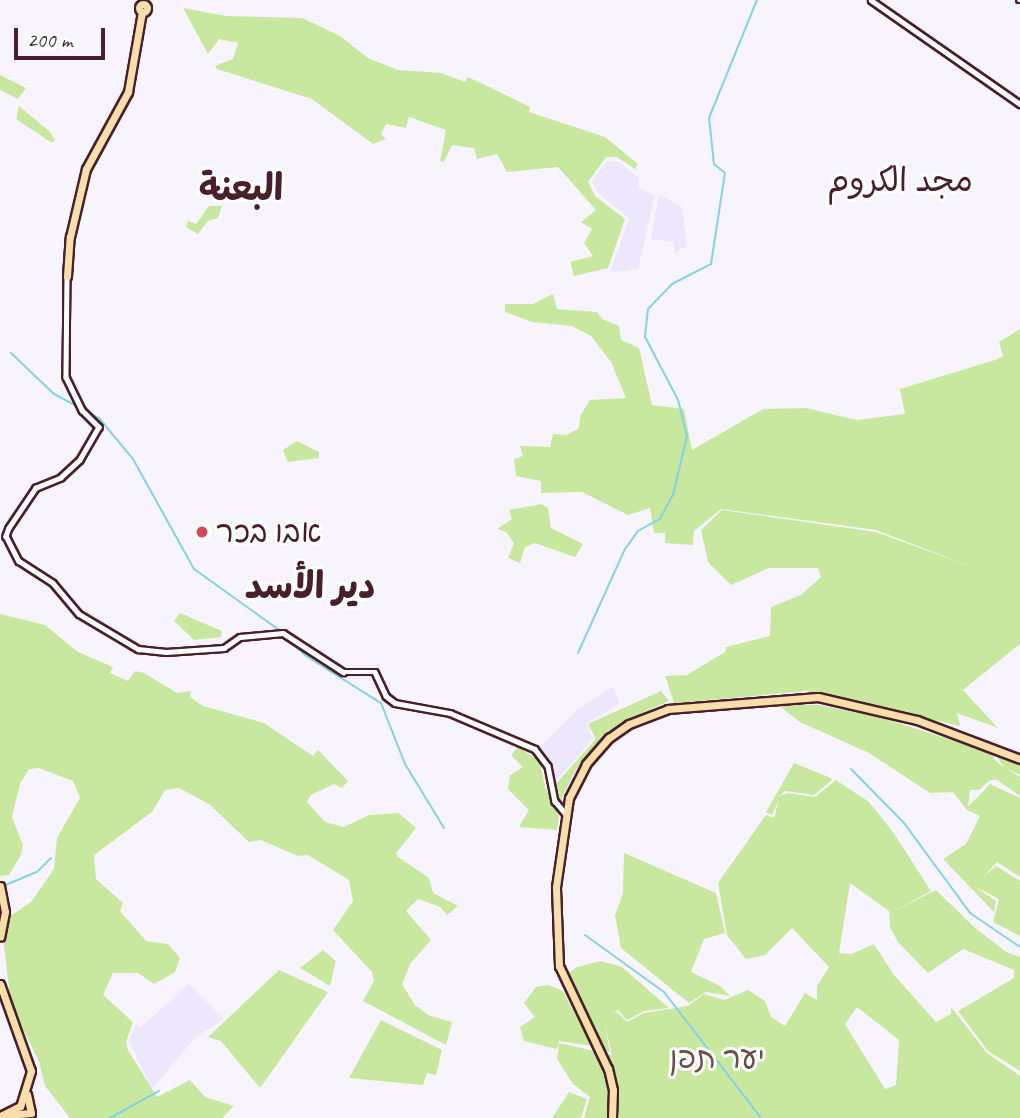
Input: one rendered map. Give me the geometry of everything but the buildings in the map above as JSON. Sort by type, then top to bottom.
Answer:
[{"type":"main road","points":[[68,276],[71,237],[86,169],[128,92],[143,6]]},
{"type":"main road","points":[[612,1118],[613,1090],[608,1069],[559,966],[556,887],[565,813],[586,764],[610,738],[629,724],[668,709],[818,697],[916,720],[1020,759]]},
{"type":"main road","points":[[0,886],[5,912],[0,937]]},
{"type":"main road","points":[[0,984],[31,1071],[27,1092],[20,1106],[0,1116]]},
{"type":"main road","points":[[27,1092],[31,1113]]},
{"type":"main road","points":[[20,1106],[41,1118]]},
{"type":"main road","points":[[0,1116],[31,1113]]},
{"type":"street","points":[[871,0],[1020,103]]},
{"type":"street","points":[[68,276],[66,377],[82,410],[99,427],[80,460],[61,478],[36,488],[9,528],[6,536],[19,561],[53,583],[79,614],[138,649],[166,652],[224,648],[240,637],[283,633],[343,671],[375,672],[386,696],[396,703],[450,713],[535,749],[548,766],[555,801],[565,813]]},
{"type":"shaded area","points":[[607,161],[618,162],[638,177],[639,188],[655,195],[638,269],[610,272],[629,218],[598,193],[592,181]]},
{"type":"shaded area","points":[[659,195],[682,207],[687,246],[674,253],[674,242],[651,239]]},
{"type":"shaded area","points":[[613,687],[620,704],[586,723],[593,739],[555,782],[550,761],[540,747],[577,710]]},
{"type":"shaded area","points":[[189,984],[224,1019],[196,1037],[152,1089],[129,1041],[136,1024],[141,1027]]},
{"type":"green space","points":[[183,8],[226,16],[302,18],[340,36],[368,58],[398,70],[441,73],[465,82],[468,77],[530,107],[529,112],[605,137],[638,164],[635,169],[617,157],[606,157],[588,182],[595,196],[625,219],[608,268],[574,276],[570,262],[593,256],[584,243],[592,229],[581,222],[596,210],[558,167],[507,172],[497,154],[477,159],[474,148],[452,145],[444,162],[440,161],[446,130],[409,117],[406,128],[386,124],[381,134],[386,139],[373,144],[312,99],[217,69],[215,66],[233,59],[238,43],[219,39],[208,54]]},
{"type":"green space","points":[[0,75],[26,88],[18,99],[0,90]]},
{"type":"green space","points":[[19,106],[49,131],[55,140],[52,143],[16,119]]},
{"type":"green space","points":[[209,206],[222,206],[218,218],[208,221],[198,234],[186,227],[188,221],[196,224]]},
{"type":"green space","points":[[553,294],[557,309],[597,312],[602,319],[619,326],[621,340],[639,348],[652,405],[684,409],[692,450],[763,409],[806,408],[857,420],[905,414],[900,389],[1003,356],[999,342],[1020,329],[1020,644],[963,690],[998,728],[957,713],[960,726],[807,691],[674,703],[665,676],[687,675],[725,652],[726,647],[770,636],[771,607],[801,595],[821,577],[818,568],[769,568],[731,585],[708,562],[701,530],[722,510],[876,532],[975,568],[876,530],[721,509],[694,531],[693,545],[665,543],[665,533],[654,533],[650,508],[628,515],[582,492],[541,493],[541,481],[516,476],[514,459],[523,456],[520,446],[550,447],[553,434],[567,435],[579,428],[580,416],[590,400],[626,398],[611,362],[591,336],[572,326],[532,322],[505,312],[505,304],[533,304]]},
{"type":"green space","points":[[297,441],[319,452],[319,458],[288,462],[283,450]]},
{"type":"green space","points":[[542,504],[548,508],[551,528],[583,544],[575,557],[535,543],[525,547],[520,563],[508,558],[514,543],[506,532],[497,529],[512,519],[509,510]]},
{"type":"green space","points":[[180,613],[222,631],[221,637],[194,640],[174,621]]},
{"type":"green space","points":[[0,614],[45,625],[78,652],[113,667],[110,673],[128,681],[135,671],[144,673],[177,693],[191,691],[190,697],[203,706],[264,723],[313,756],[318,750],[348,781],[342,788],[334,784],[311,795],[307,802],[325,822],[344,827],[369,815],[399,813],[416,828],[396,853],[398,857],[429,878],[433,893],[458,906],[447,915],[440,907],[418,899],[406,911],[431,940],[410,964],[402,984],[415,1005],[428,1015],[452,1022],[446,1045],[363,1001],[374,981],[372,972],[333,930],[353,901],[349,880],[308,855],[298,856],[261,840],[249,842],[209,804],[179,788],[165,790],[152,812],[94,855],[96,879],[123,903],[120,911],[146,941],[168,944],[180,958],[175,972],[154,984],[138,973],[113,973],[103,995],[133,1022],[126,1042],[128,1050],[157,1097],[190,1080],[205,1097],[234,1106],[222,1118],[70,1118],[45,1086],[39,1062],[11,1003],[3,938],[6,919],[31,902],[54,869],[57,838],[80,798],[73,781],[39,768],[29,769],[20,784],[12,817],[23,845],[21,855],[9,875],[0,876]]},
{"type":"green space","points":[[661,691],[669,701],[621,722],[575,771],[560,802],[554,786],[596,739],[588,724]]},
{"type":"green space","points":[[778,705],[819,705],[879,717],[993,753],[994,759],[1004,768],[996,755],[1020,763],[1020,775],[1006,768],[1020,777],[1020,796],[997,780],[990,780],[979,790],[970,790],[968,807],[990,784],[1020,798],[1020,877],[997,862],[983,877],[996,866],[1020,881],[1020,936],[993,922],[999,899],[974,886],[996,901],[994,912],[943,859],[966,844],[980,816],[967,810],[953,792],[930,793],[869,753],[800,722]]},
{"type":"green space","points":[[518,747],[540,761],[545,787],[559,817],[557,830],[519,827],[529,810],[508,789],[510,775],[523,767],[511,755]]},
{"type":"green space","name":"יער תפן","points":[[794,763],[833,779],[814,795],[785,791],[779,796],[789,793],[815,797],[836,780],[869,802],[893,832],[931,891],[892,912],[936,890],[973,926],[1006,952],[1020,957],[1020,1071],[988,1051],[958,1011],[1014,978],[1014,970],[963,949],[928,973],[898,942],[890,927],[889,911],[850,883],[839,953],[851,954],[874,944],[894,975],[936,1022],[951,1014],[951,1007],[987,1053],[1020,1076],[1020,1118],[584,1118],[590,1097],[573,1084],[557,1059],[559,1043],[612,1055],[604,1021],[610,1052],[601,1050],[564,976],[577,967],[601,961],[622,967],[669,1008],[644,1011],[627,1020],[618,1010],[612,1014],[617,1012],[627,1022],[644,1013],[688,1006],[704,994],[724,1000],[748,990],[765,1001],[771,1017],[785,1026],[805,993],[817,1000],[817,986],[829,967],[792,928],[765,955],[746,959],[727,935],[718,883],[766,815],[774,818],[779,799],[772,815],[766,812]],"holes":[[[857,1007],[899,1040],[896,1085],[885,1089],[845,1024]]]},
{"type":"green space","points":[[624,853],[716,893],[725,933],[704,939],[691,972],[720,986],[730,996],[706,992],[689,1003],[621,948],[615,915],[623,893]]},
{"type":"green space","points":[[323,950],[336,961],[330,986],[300,968]]},
{"type":"green space","points":[[279,970],[328,992],[260,1088],[221,1041],[208,1037]]},
{"type":"green space","points":[[548,985],[563,991],[592,1046],[559,1041],[557,1049],[524,1041],[520,1027],[535,1017],[524,1003],[536,987]]},
{"type":"green space","points":[[381,1020],[442,1050],[436,1075],[427,1073],[423,1085],[349,1078]]},
{"type":"green space","points":[[569,1092],[587,1099],[581,1118],[552,1118]]},
{"type":"waterway","points":[[578,653],[625,549],[638,531],[660,519],[673,495],[687,436],[678,400],[645,337],[648,309],[672,284],[711,264],[725,173],[714,164],[709,118],[757,0]]},
{"type":"waterway","points":[[11,353],[54,394],[78,407]]},
{"type":"waterway","points":[[87,412],[99,418],[133,459],[194,569],[282,632]]},
{"type":"waterway","points":[[288,638],[306,656],[381,703],[405,764],[444,828]]},
{"type":"waterway","points":[[851,769],[904,823],[970,913],[1020,947]]},
{"type":"waterway","points":[[1,887],[37,872],[51,858]]},
{"type":"waterway","points":[[585,935],[664,992],[761,1118]]},
{"type":"waterway","points":[[110,1118],[159,1091]]},
{"type":"place","name":"אבו בכר","points":[[202,532]]},
{"type":"district","name":"مجد الكروم","points":[[900,181]]},
{"type":"district","name":"البعنة","points":[[241,188]]},
{"type":"district","name":"دير الأسد","points":[[310,586]]}]
